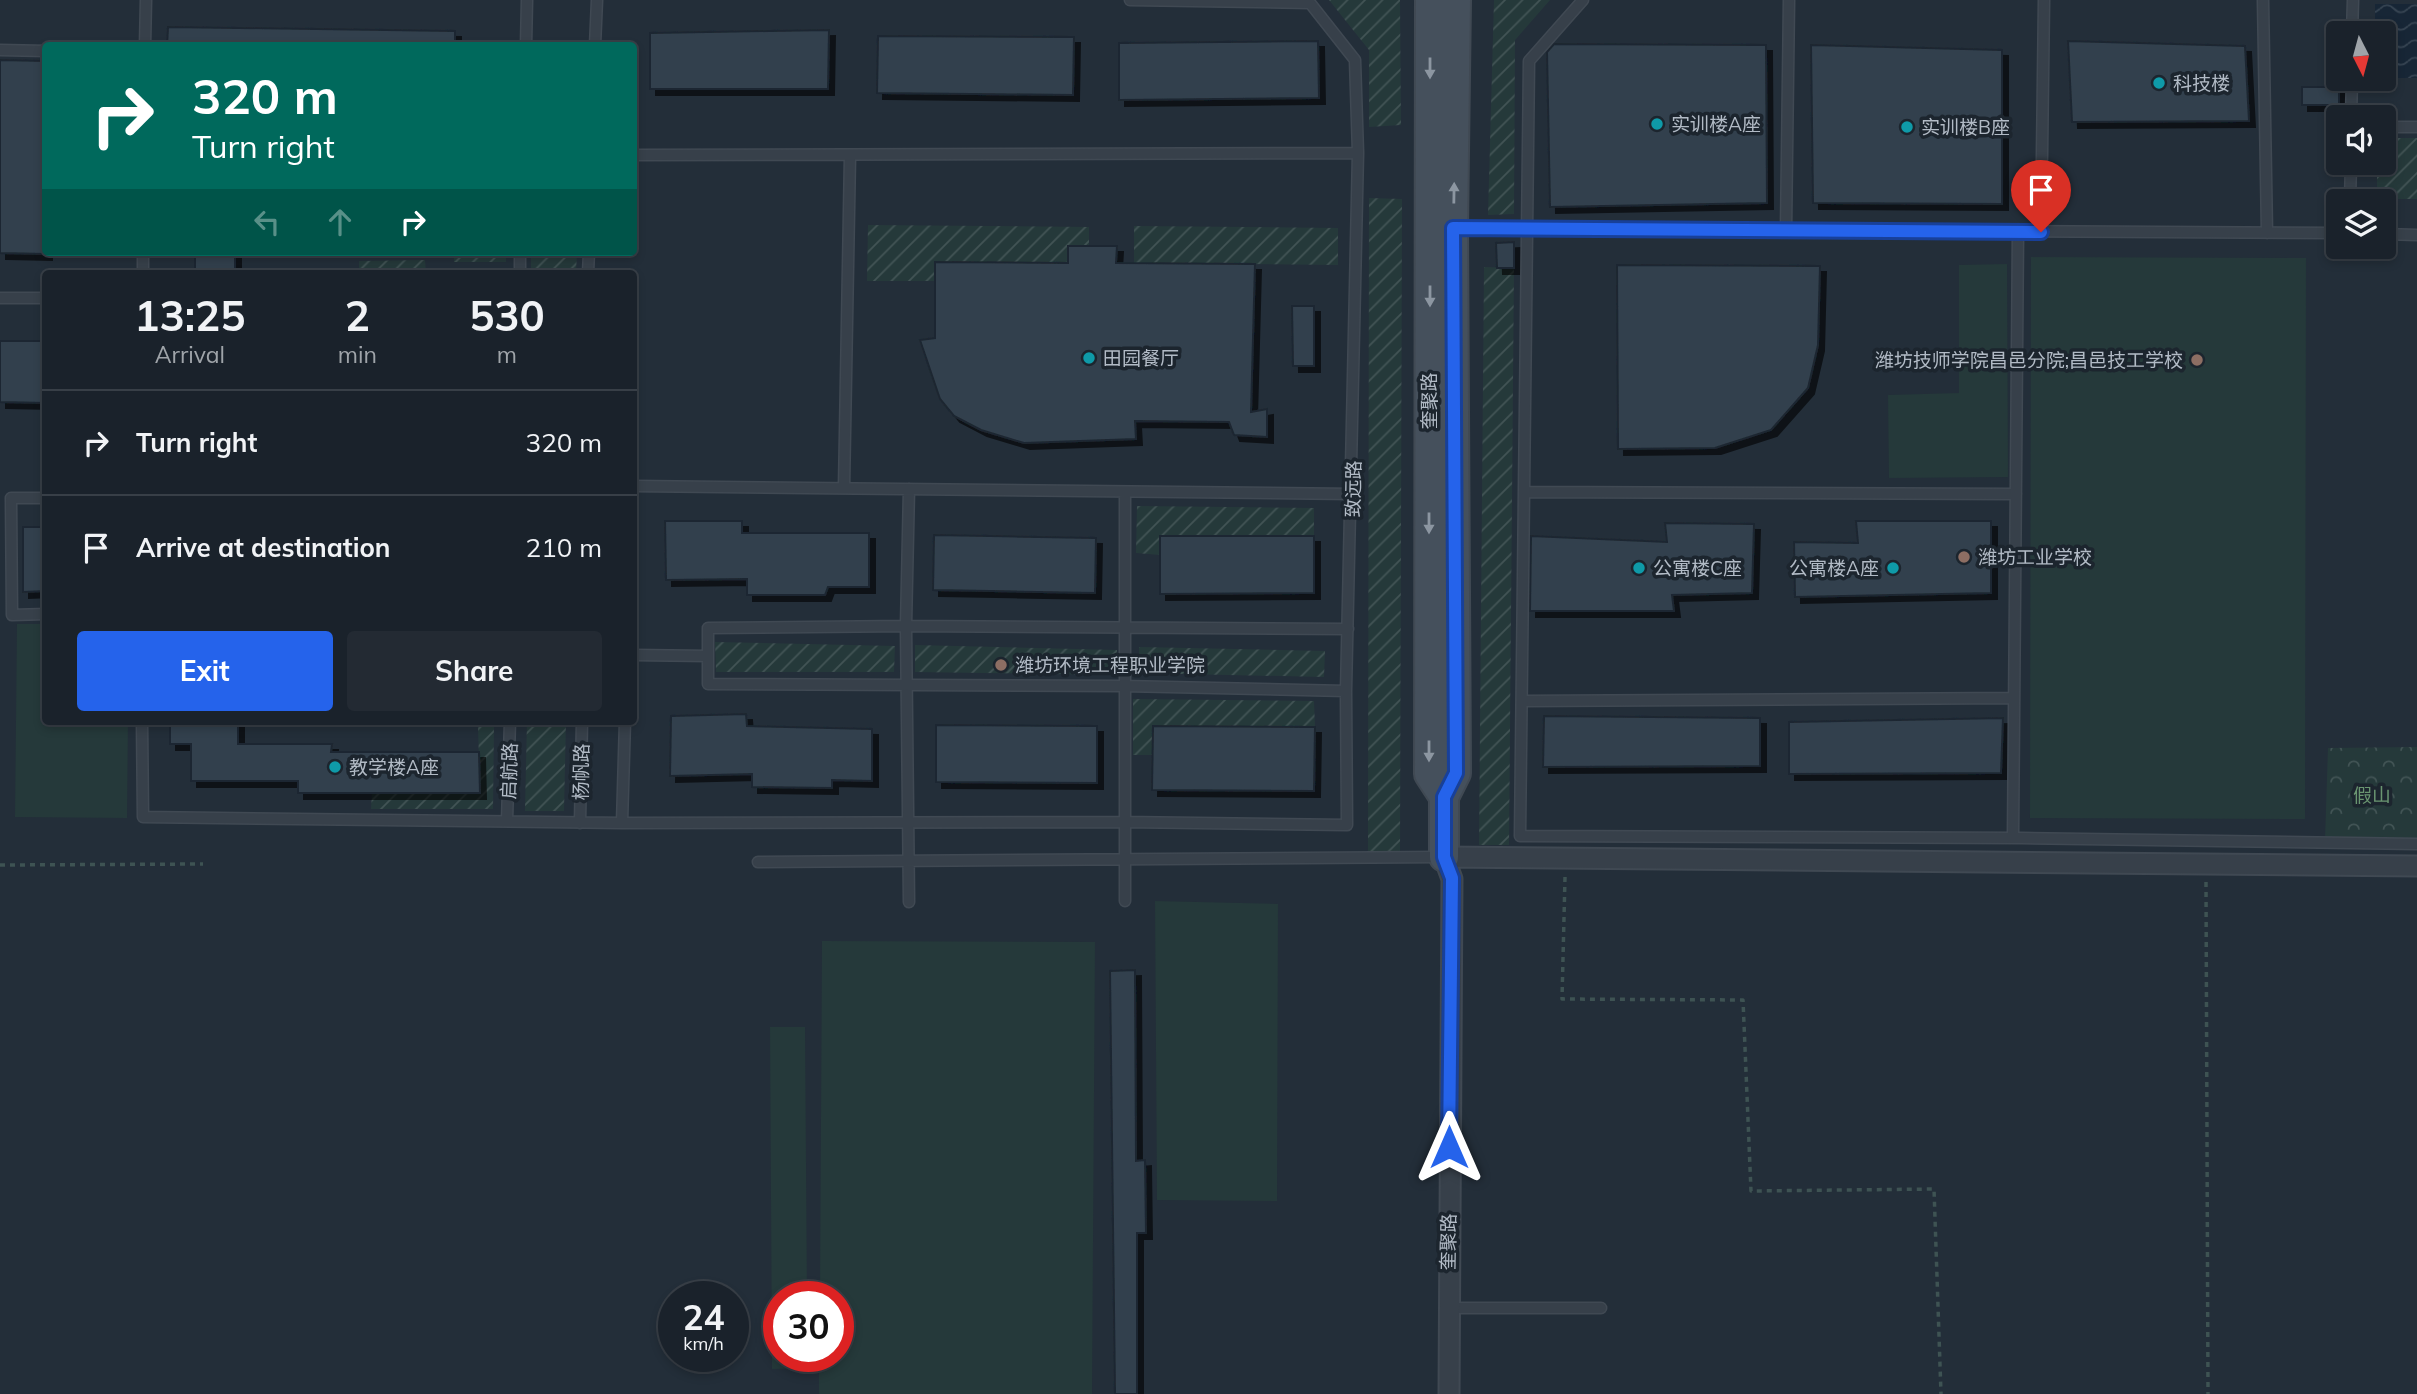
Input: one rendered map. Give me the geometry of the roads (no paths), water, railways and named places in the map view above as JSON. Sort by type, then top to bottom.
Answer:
[{"type":"street","name":"奎聚路","points":[[1430,0],[1429,775],[1444,797]]},
{"type":"street","name":"奎聚路","points":[[1449,1394],[1452,878],[1444,857],[1444,797],[1456,773],[1453,228],[1456,0]]},
{"type":"street","points":[[1444,857],[2417,866]]},
{"type":"lane","points":[[145,42],[146,0]]},
{"type":"lane","points":[[526,42],[527,0]]},
{"type":"lane","points":[[595,42],[597,0]]},
{"type":"lane","name":"致远路","points":[[1124,822],[1347,825],[1346,691],[1353,494],[1358,153],[1355,60],[1310,3],[1130,0]]},
{"type":"lane","points":[[1583,0],[1529,61],[1520,836],[2013,838],[2417,844]]},
{"type":"lane","points":[[1786,231],[1789,0]]},
{"type":"lane","points":[[2041,232],[2044,0]]},
{"type":"lane","points":[[2263,0],[2267,233]]},
{"type":"lane","points":[[2352,21],[2353,0]]},
{"type":"lane","points":[[0,50],[42,51]]},
{"type":"lane","points":[[2396,127],[2417,127]]},
{"type":"lane","points":[[637,155],[1358,153]]},
{"type":"lane","points":[[845,488],[850,156]]},
{"type":"lane","points":[[1453,228],[2326,233]]},
{"type":"lane","points":[[2013,838],[2018,231]]},
{"type":"lane","points":[[2396,234],[2417,235]]},
{"type":"lane","points":[[0,298],[42,298]]},
{"type":"lane","points":[[637,486],[1353,494]]},
{"type":"lane","points":[[909,489],[906,625],[909,902]]},
{"type":"lane","points":[[1524,492],[2016,494]]},
{"type":"lane","points":[[1125,493],[1125,901]]},
{"type":"lane","points":[[42,498],[11,498],[12,615],[42,614]]},
{"type":"lane","points":[[1346,691],[1123,686],[708,684],[708,628],[906,625],[1348,629]]},
{"type":"lane","points":[[637,655],[708,656]]},
{"type":"lane","points":[[1523,701],[2014,698]]},
{"type":"lane","points":[[142,725],[143,817],[580,823],[1124,822]]},
{"type":"lane","name":"启航路","points":[[507,821],[510,725]]},
{"type":"lane","name":"杨帆路","points":[[580,823],[582,725]]},
{"type":"lane","points":[[622,823],[625,725]]},
{"type":"lane","points":[[758,862],[1444,857]]},
{"type":"lane","points":[[1448,1308],[1601,1308]]},
{"type":"water","points":[[2375,4],[2417,4],[2417,78],[2396,78],[2396,21],[2375,21]]},
{"type":"place","name":"科技楼","points":[[2159,83]]},
{"type":"place","name":"实训楼A座","points":[[1657,124]]},
{"type":"place","name":"实训楼B座","points":[[1907,127]]},
{"type":"place","name":"田园餐厅","points":[[1089,358]]},
{"type":"place","name":"潍坊技师学院昌邑分院;昌邑技工学校","points":[[2197,360]]},
{"type":"place","name":"潍坊工业学校","points":[[1964,557]]},
{"type":"place","name":"公寓楼C座","points":[[1639,568]]},
{"type":"place","name":"公寓楼A座","points":[[1893,568]]},
{"type":"place","name":"潍坊环境工程职业学院","points":[[1001,665]]},
{"type":"place","name":"教学楼A座","points":[[335,767]]},
{"type":"park label","name":"假山","points":[[2372,795]]}]
